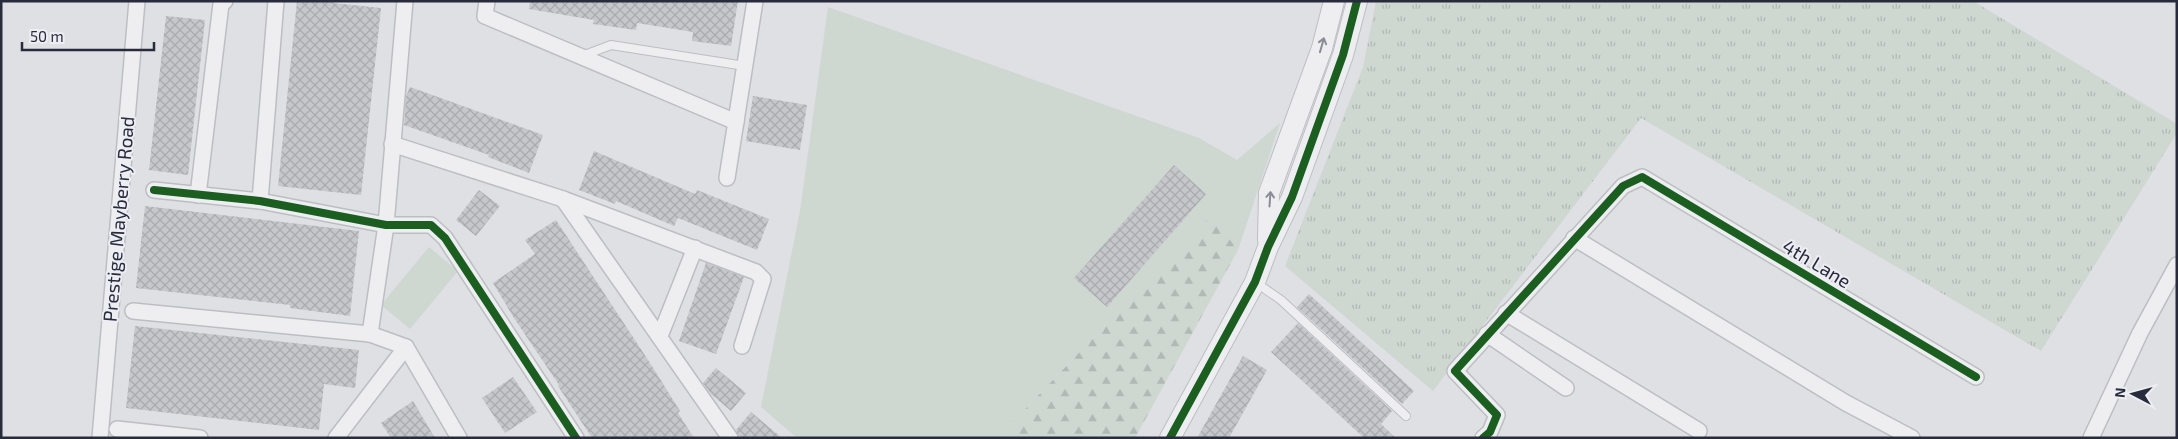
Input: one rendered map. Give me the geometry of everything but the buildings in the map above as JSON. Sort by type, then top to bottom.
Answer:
[{"type":"street","name":"Prestige Mayberry Road","points":[[100,438],[137,1]]},
{"type":"street","points":[[198,195],[221,4],[225,1]]},
{"type":"street","points":[[260,200],[276,1]]},
{"type":"street","points":[[370,334],[386,226],[405,1]]},
{"type":"street","points":[[487,1],[485,16],[736,122]]},
{"type":"street","points":[[727,178],[755,1]]},
{"type":"street","points":[[1268,247],[1269,193],[1322,48],[1334,1]]},
{"type":"street","points":[[1170,438],[1256,282],[1268,247],[1292,197],[1340,64],[1356,1]]},
{"type":"street","points":[[392,144],[563,199],[695,248],[761,275],[763,279],[742,346]]},
{"type":"street","name":"4th Lane","points":[[1574,238],[1623,186],[1642,177],[1976,377]]},
{"type":"street","points":[[154,190],[260,200],[386,226],[431,225],[445,238],[576,438]]},
{"type":"street","points":[[563,199],[730,438]]},
{"type":"street","points":[[1483,438],[1490,432],[1497,415],[1454,371],[1574,238],[1846,403],[1912,438]]},
{"type":"street","points":[[660,336],[695,248]]},
{"type":"street","points":[[2091,438],[2140,333],[2177,266]]},
{"type":"street","points":[[133,311],[370,334],[406,347],[459,438]]},
{"type":"street","points":[[1506,313],[1699,431]]},
{"type":"street","points":[[1487,334],[1566,388]]},
{"type":"street","points":[[336,438],[406,347]]},
{"type":"street","points":[[118,429],[200,438]]},
{"type":"lane","points":[[580,56],[611,45],[745,66]]},
{"type":"lane","points":[[1256,282],[1281,300],[1406,416]]},
{"type":"green space","points":[[1376,1],[1973,1],[2177,124],[2177,133],[2041,351],[1641,118],[1433,391],[1285,266],[1363,67]]},
{"type":"green space","points":[[828,7],[1199,138],[1237,160],[1280,123],[1238,250],[1211,215],[997,438],[797,438],[761,407],[800,211]]},
{"type":"green space","points":[[1212,214],[1238,250],[1135,438],[997,438]]},
{"type":"green space","points":[[429,247],[458,271],[410,329],[381,305]]},
{"type":"cycle path","points":[[1170,438],[1255,282],[1268,247],[1292,197],[1343,55],[1357,1]]},
{"type":"cycle path","points":[[1483,438],[1490,432],[1497,415],[1455,371],[1623,186],[1642,177],[1976,377]]},
{"type":"cycle path","points":[[154,190],[260,201],[386,225],[431,225],[445,238],[576,438]]}]
